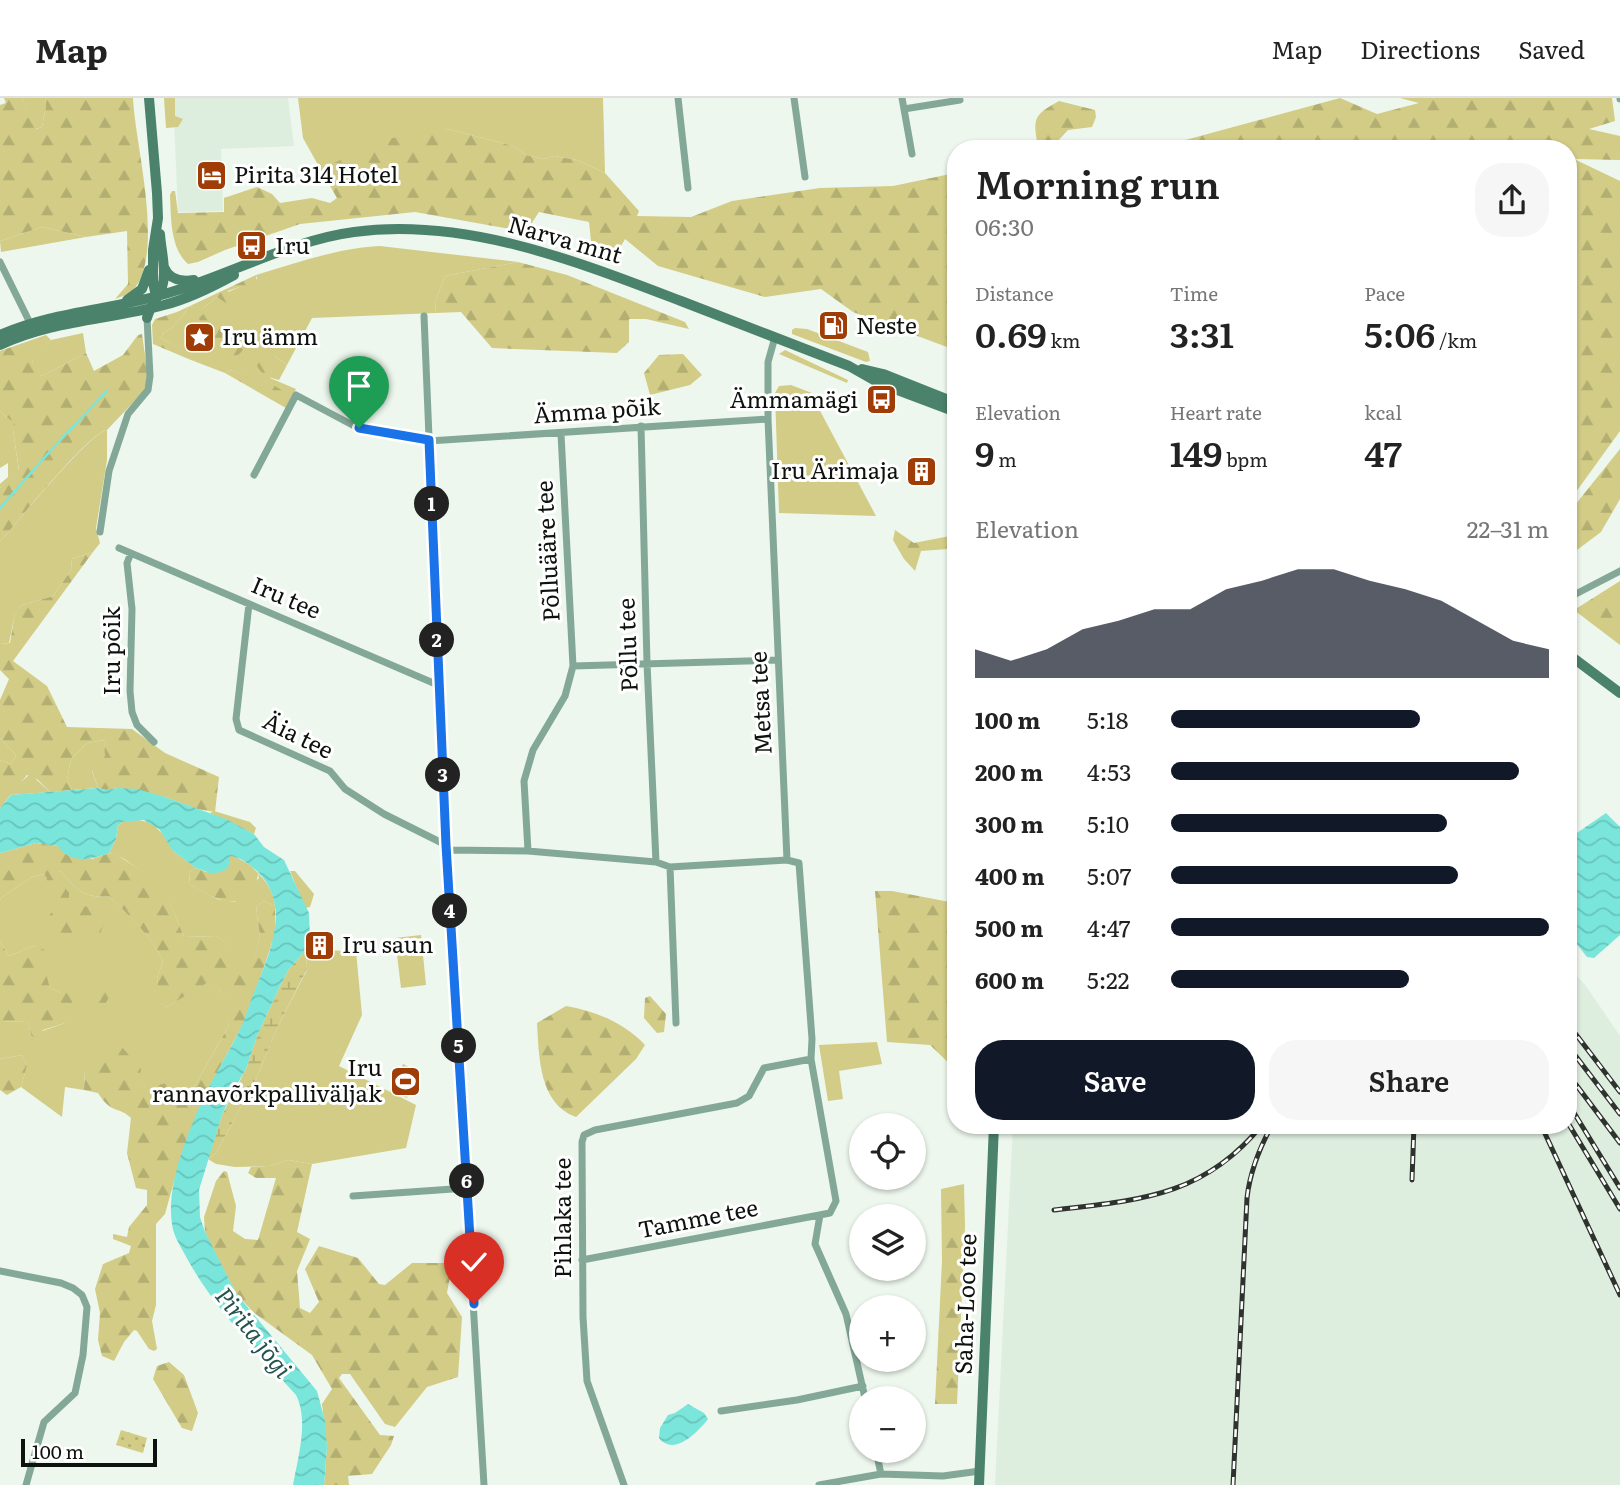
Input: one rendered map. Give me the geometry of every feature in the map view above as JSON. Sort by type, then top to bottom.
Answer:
[{"type":"main road","points":[[148,313],[163,281],[150,101]]},
{"type":"main road","points":[[115,305],[131,299],[142,289],[153,250],[158,218]]},
{"type":"main road","name":"Narva mnt","points":[[0,335],[156,297],[321,239],[353,232],[427,230],[529,249],[607,272],[849,366],[883,374],[947,399]]},
{"type":"main road","points":[[153,250],[156,297]]},
{"type":"main road","name":"Narva mnt","points":[[0,345],[32,326],[148,313],[179,301],[259,261]]},
{"type":"main road","points":[[162,263],[166,272],[181,281],[217,275]]},
{"type":"main road","points":[[156,297],[169,302],[179,301]]},
{"type":"main road","name":"Narva mnt","points":[[849,366],[878,383],[947,412]]},
{"type":"main road","points":[[1577,661],[1620,694]]},
{"type":"main road","name":"Saha-Loo tee","points":[[979,1485],[994,1134]]},
{"type":"street","points":[[678,98],[688,188]]},
{"type":"street","points":[[794,98],[805,177]]},
{"type":"street","points":[[902,98],[912,154]]},
{"type":"street","points":[[904,109],[960,100]]},
{"type":"street","points":[[0,262],[32,326]]},
{"type":"street","points":[[100,532],[109,471],[128,414],[148,390],[148,313]]},
{"type":"street","points":[[424,316],[446,848],[484,1485]]},
{"type":"street","name":"Metsa tee","points":[[775,337],[768,362],[768,419],[787,860],[799,863],[812,1039],[811,1059],[836,1201],[830,1213],[820,1215],[815,1244],[846,1314],[863,1386]]},
{"type":"street","name":"Ämma põik","points":[[254,475],[296,396],[359,428],[429,440],[561,434],[641,426],[768,419]]},
{"type":"street","name":"Põllu tee","points":[[641,426],[656,862]]},
{"type":"street","name":"Põlluääre tee","points":[[528,851],[524,781],[533,750],[565,696],[573,666],[561,434]]},
{"type":"street","name":"Iru tee","points":[[119,548],[439,685]]},
{"type":"street","name":"Iru põik","points":[[131,553],[127,563],[132,610],[132,712],[137,725],[154,742]]},
{"type":"street","points":[[1577,593],[1620,571]]},
{"type":"street","name":"Äia tee","points":[[249,604],[236,719],[239,730],[330,771],[345,789],[446,848],[528,851],[656,862],[670,867],[787,860]]},
{"type":"street","points":[[573,666],[778,660]]},
{"type":"street","points":[[670,867],[676,1023]]},
{"type":"street","name":"Pihlaka tee","points":[[624,1485],[587,1381],[582,1260],[584,1135],[595,1130],[737,1102],[750,1096],[764,1068],[811,1059]]},
{"type":"street","points":[[353,1196],[467,1188]]},
{"type":"street","name":"Tamme tee","points":[[582,1260],[820,1215]]},
{"type":"street","points":[[0,1271],[61,1283],[82,1295],[87,1307],[83,1355],[75,1393],[44,1422],[26,1485]]},
{"type":"street","points":[[721,1411],[849,1389]]},
{"type":"street","points":[[879,1463],[881,1474]]},
{"type":"street","points":[[819,1485],[881,1474],[943,1476],[980,1471]]},
{"type":"shaded area","points":[[173,98],[288,98],[294,146],[221,149],[223,211],[178,212]]},
{"type":"shaded area","points":[[1577,976],[1586,986],[1620,1036],[1620,1485],[995,1485],[1013,1134],[1577,1134]]},
{"type":"green space","points":[[4,98],[22,98],[36,129],[42,127],[45,98],[133,98],[148,224],[143,272],[130,293],[115,299],[128,284],[127,231],[86,237],[42,227],[0,241],[0,105],[6,103]]},
{"type":"green space","points":[[22,98],[45,98],[42,127],[35,129]]},
{"type":"green space","points":[[164,98],[175,98],[175,116],[183,119],[178,127],[166,128]]},
{"type":"green space","points":[[298,98],[603,98],[605,173],[577,160],[554,156],[543,159],[526,155],[514,146],[447,129],[328,166],[322,172],[303,138]]},
{"type":"green space","points":[[1340,98],[1377,114],[1419,103],[1400,98],[1612,98],[1615,121],[1589,129],[1620,136],[1620,160],[1577,159],[1577,140],[1185,140]]},
{"type":"green space","points":[[1059,101],[1095,110],[1096,117],[1092,127],[1068,130],[1059,140],[1037,140],[1036,121],[1046,109]]},
{"type":"green space","points":[[447,129],[514,146],[526,155],[543,159],[554,156],[577,160],[605,173],[639,211],[637,216],[691,217],[732,201],[820,188],[893,186],[947,175],[947,347],[853,312],[821,289],[765,297],[658,266],[625,239],[617,253],[599,252],[591,241],[589,222],[539,212],[526,232],[415,212],[300,224],[188,264],[178,250],[171,222],[172,191],[175,191],[178,213],[224,212],[224,198],[257,187],[272,194],[280,203],[312,198],[330,203],[337,198],[322,172],[327,166],[387,139]]},
{"type":"green space","points":[[1577,160],[1620,181],[1620,431],[1577,491]]},
{"type":"green space","points":[[42,227],[86,237],[1,252],[0,241]]},
{"type":"green space","points":[[380,246],[518,262],[445,276],[436,300],[435,313],[312,318],[287,365],[272,354],[270,378],[296,389],[291,398],[268,383],[230,370],[225,373],[191,360],[201,361],[161,338],[189,307],[202,309],[217,297],[257,279],[256,275],[333,253]]},
{"type":"green space","points":[[518,262],[567,275],[685,322],[689,329],[646,319],[629,319],[629,342],[617,353],[492,348],[461,312],[435,313],[436,300],[445,276]]},
{"type":"green space","points":[[256,275],[256,284],[228,291],[229,299],[226,303],[217,297],[202,309],[189,307],[173,327],[163,333],[161,338],[204,362],[191,360],[153,344],[152,325],[155,319],[177,312]]},
{"type":"green space","points":[[207,311],[226,315],[239,327],[244,344],[240,354],[216,360],[200,346],[203,330],[199,318]]},
{"type":"green space","points":[[795,328],[807,329],[868,352],[870,361],[866,362],[792,334]]},
{"type":"green space","points":[[83,333],[86,353],[42,376],[32,364],[34,353],[51,340]]},
{"type":"green space","points":[[142,334],[148,376],[145,390],[107,430],[69,462],[0,542],[0,488],[19,470],[14,422],[0,410],[0,351],[46,335],[51,340],[35,353],[32,363],[42,376],[86,353],[94,371],[123,355],[138,335]]},
{"type":"green space","points":[[785,350],[848,380],[847,383],[779,354]]},
{"type":"green space","points":[[272,354],[287,365],[279,380],[264,374],[255,361],[261,356]]},
{"type":"green space","points":[[683,354],[702,375],[690,385],[650,395],[644,373],[659,355]]},
{"type":"green space","points":[[230,370],[285,392],[291,398],[286,408],[225,373]]},
{"type":"green space","points":[[791,385],[817,395],[818,407],[876,516],[779,513],[775,393],[779,386]]},
{"type":"green space","points":[[0,410],[15,422],[13,430],[19,471],[0,488],[0,484],[8,477],[8,463],[0,468]]},
{"type":"green space","points":[[107,430],[107,460],[96,528],[100,543],[93,552],[72,559],[71,570],[53,596],[22,605],[15,613],[9,643],[0,644],[0,542],[85,446]]},
{"type":"green space","points":[[1620,449],[1620,499],[1601,532],[1577,550],[1577,503]]},
{"type":"green space","points":[[895,530],[914,543],[947,537],[947,549],[921,551],[915,571],[893,540]]},
{"type":"green space","points":[[93,552],[13,661],[47,686],[67,727],[132,729],[165,753],[219,777],[215,812],[197,809],[165,797],[118,788],[98,788],[92,770],[105,756],[104,740],[87,743],[71,759],[67,780],[72,790],[50,792],[38,780],[27,775],[0,808],[0,760],[11,764],[16,755],[0,738],[0,700],[9,679],[0,670],[0,644],[10,643],[15,612],[22,605],[53,596],[71,570],[72,559]]},
{"type":"green space","points":[[1620,581],[1620,645],[1577,612],[1577,608]]},
{"type":"green space","points":[[0,738],[16,755],[11,764],[0,760]]},
{"type":"green space","points":[[104,740],[106,756],[92,771],[98,788],[72,790],[67,780],[71,759],[87,743]]},
{"type":"green space","points":[[30,774],[50,792],[11,795],[12,790]]},
{"type":"green space","points":[[214,811],[250,822],[256,828],[254,834],[210,813]]},
{"type":"green space","points":[[134,819],[152,823],[168,840],[173,851],[196,868],[189,872],[190,885],[217,899],[235,902],[259,878],[258,873],[261,876],[272,892],[275,906],[264,901],[256,907],[260,937],[254,959],[248,962],[217,936],[184,937],[171,904],[161,888],[128,862],[109,853],[116,839],[118,826]]},
{"type":"green space","points":[[36,843],[58,846],[92,859],[109,853],[117,855],[156,880],[168,897],[184,937],[217,936],[248,961],[254,958],[260,937],[256,907],[264,901],[275,906],[275,933],[243,1024],[202,1101],[165,1214],[156,1224],[156,1305],[152,1321],[157,1349],[149,1349],[134,1330],[114,1361],[102,1356],[98,1340],[100,1313],[95,1289],[103,1264],[129,1253],[131,1246],[113,1239],[113,1234],[127,1237],[129,1227],[147,1205],[147,1190],[136,1188],[127,1153],[131,1118],[107,1104],[98,1093],[84,1090],[85,1070],[111,1046],[121,1046],[141,1069],[139,1081],[145,1088],[167,1083],[184,1105],[228,1027],[231,1006],[219,990],[208,982],[167,1007],[159,1003],[157,978],[163,961],[146,934],[109,896],[93,896],[81,891],[60,871],[55,874],[69,893],[69,898],[59,902],[53,900],[46,889],[47,878],[44,874],[32,877],[0,900],[0,853]]},
{"type":"green space","points":[[232,855],[258,873],[247,896],[232,902],[190,885],[189,872],[196,868],[206,872],[229,863],[229,856]]},
{"type":"green space","points":[[60,871],[81,891],[93,896],[109,896],[146,934],[163,961],[157,978],[160,1003],[167,1007],[208,981],[232,1006],[228,1027],[184,1105],[145,1088],[139,1082],[85,1070],[84,1090],[65,1087],[62,1117],[21,1087],[27,1066],[22,1055],[0,1059],[0,1021],[28,1022],[31,1035],[65,1023],[61,993],[50,988],[36,945],[9,956],[0,942],[2,897],[32,877],[44,874],[47,877]]},
{"type":"green space","points":[[290,871],[295,871],[314,894],[310,907],[305,908]]},
{"type":"green space","points":[[875,891],[892,891],[947,901],[947,1061],[930,1045],[887,1042]]},
{"type":"green space","points":[[77,906],[100,907],[107,914],[100,934],[56,947],[51,940],[46,920],[51,913]]},
{"type":"green space","points":[[421,935],[426,985],[401,988],[395,938]]},
{"type":"green space","points":[[0,942],[9,956],[36,945],[46,951],[50,958],[44,966],[50,988],[61,993],[72,993],[77,1011],[65,1023],[43,1030],[36,1039],[31,1035],[28,1022],[0,1021]]},
{"type":"green space","points":[[306,950],[356,951],[362,1015],[339,1066],[416,1105],[406,1148],[312,1164],[288,1160],[269,1166],[235,1167],[216,1164],[208,1159],[216,1153],[257,1077],[278,1026],[307,970]]},
{"type":"green space","points":[[306,950],[307,969],[278,1026],[257,1077],[216,1153],[208,1159],[222,1115],[246,1069],[257,1036],[281,984],[289,969]]},
{"type":"green space","points":[[95,987],[106,989],[110,996],[102,1009],[88,1007],[88,992]]},
{"type":"green space","points":[[650,996],[666,1014],[664,1032],[657,1033],[644,1018],[645,998]]},
{"type":"green space","points":[[566,1006],[609,1019],[628,1030],[645,1045],[636,1059],[576,1117],[555,1102],[548,1091],[540,1064],[537,1023]]},
{"type":"green space","points":[[877,1042],[882,1064],[839,1071],[843,1099],[828,1101],[819,1045]]},
{"type":"green space","points":[[22,1055],[27,1066],[21,1087],[7,1095],[0,1090],[0,1059]]},
{"type":"green space","points":[[50,1056],[62,1057],[62,1062],[56,1066],[54,1080],[50,1081],[46,1078],[46,1060]]},
{"type":"green space","name":"Iru rannavõrkpalliväljak","points":[[403,1064],[419,1072],[407,1098],[390,1091]]},
{"type":"green space","points":[[288,1160],[312,1164],[297,1232],[310,1239],[297,1271],[300,1308],[310,1313],[319,1302],[305,1269],[319,1246],[358,1258],[379,1284],[385,1285],[412,1263],[444,1263],[451,1270],[447,1293],[462,1317],[458,1377],[427,1387],[395,1427],[385,1424],[350,1374],[342,1374],[339,1378],[380,1435],[394,1436],[372,1474],[348,1476],[349,1485],[324,1485],[327,1448],[322,1404],[332,1389],[312,1355],[253,1312],[236,1293],[205,1232],[204,1217],[216,1181],[224,1171],[227,1172],[236,1206],[233,1231],[245,1239],[258,1240],[276,1178],[256,1178],[248,1173],[251,1167],[269,1166]]},
{"type":"green space","points":[[964,1184],[965,1226],[957,1404],[935,1404],[942,1261],[941,1189]]},
{"type":"green space","points":[[169,1362],[184,1375],[198,1413],[192,1431],[182,1428],[153,1379],[157,1366]]},
{"type":"green space","points":[[121,1430],[147,1438],[143,1453],[116,1445]]},
{"type":"water","name":"Pirita jõgi","points":[[98,788],[137,789],[165,797],[226,819],[254,834],[264,847],[284,860],[309,913],[310,939],[306,950],[289,969],[257,1036],[246,1069],[222,1115],[199,1190],[200,1217],[205,1232],[236,1293],[317,1391],[325,1421],[327,1448],[324,1485],[293,1485],[302,1428],[300,1405],[296,1395],[208,1291],[180,1246],[172,1224],[172,1194],[179,1161],[202,1101],[242,1025],[267,960],[275,929],[274,899],[268,884],[244,861],[230,856],[228,869],[213,874],[196,868],[173,851],[159,829],[144,820],[122,822],[118,826],[116,839],[109,853],[95,857],[74,858],[58,846],[36,843],[0,853],[0,808],[11,795]]},
{"type":"water","points":[[1606,813],[1620,827],[1620,935],[1594,958],[1587,957],[1577,944],[1577,833]]},
{"type":"water","points":[[688,1404],[704,1413],[708,1419],[685,1441],[672,1445],[665,1443],[659,1438],[660,1428],[668,1415]]},
{"type":"waterway","points":[[0,508],[107,391]]},
{"type":"railway","points":[[1577,1036],[1620,1092]]},
{"type":"railway","points":[[1577,1058],[1620,1114]]},
{"type":"railway","points":[[1577,1086],[1620,1143]]},
{"type":"railway","points":[[1577,1118],[1620,1188]]},
{"type":"railway","points":[[1054,1210],[1114,1203],[1168,1191],[1217,1167],[1254,1134]]},
{"type":"railway","points":[[1233,1485],[1247,1198],[1256,1160],[1268,1134]]},
{"type":"railway","points":[[1412,1180],[1414,1134]]},
{"type":"railway","points":[[1545,1134],[1620,1295]]},
{"type":"railway","points":[[1575,1134],[1620,1209]]},
{"type":"place","name":"Pirita 314 Hotel","points":[[211,175]]},
{"type":"place","name":"Iru","points":[[252,246]]},
{"type":"place","name":"Neste","points":[[833,326]]},
{"type":"place","name":"Iru ämm","points":[[199,337]]},
{"type":"place","name":"Ämmamägi","points":[[881,400]]},
{"type":"place","name":"Iru Ärimaja","points":[[922,471]]},
{"type":"place","name":"Iru saun","points":[[319,945]]},
{"type":"place","name":"Iru rannavõrkpalliväljak","points":[[405,1081]]},
{"type":"route","points":[[359,428],[429,440],[446,845],[474,1304]]}]
